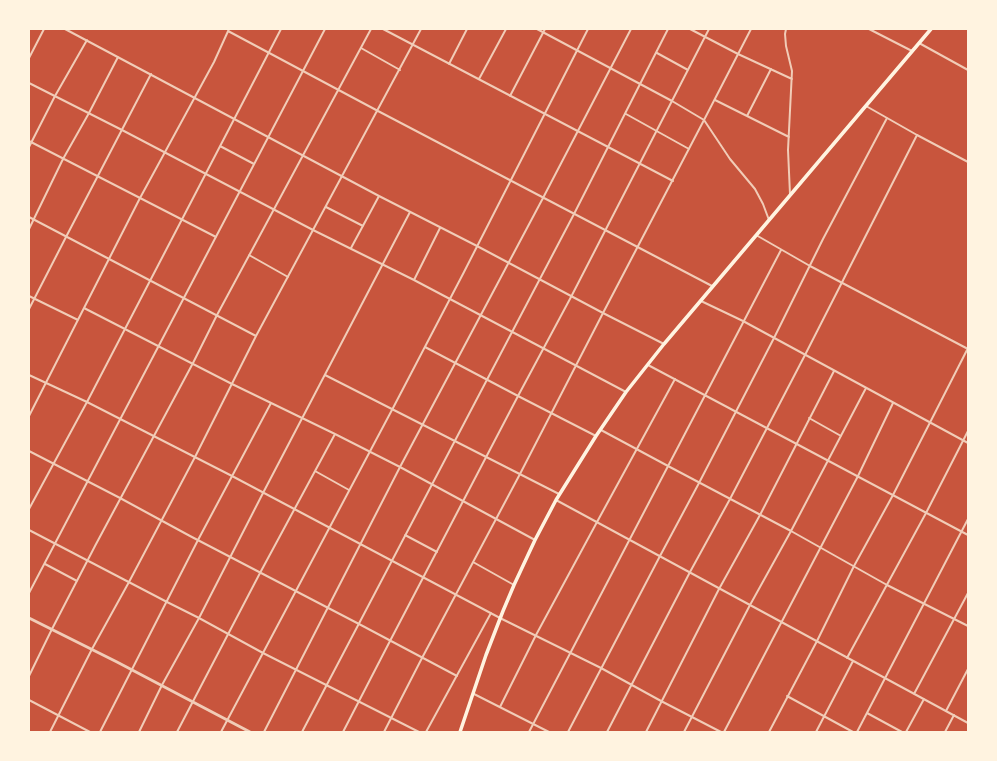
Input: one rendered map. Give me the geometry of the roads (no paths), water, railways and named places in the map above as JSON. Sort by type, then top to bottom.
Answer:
[{"type":"main road","points":[[460,732],[500,618],[514,585],[556,500],[600,429],[626,392],[664,344],[930,29]]},
{"type":"street","points":[[29,58],[44,29]]},
{"type":"street","points":[[65,29],[571,297],[664,344]]},
{"type":"street","points":[[29,509],[87,402],[281,29]]},
{"type":"street","points":[[29,593],[325,29]]},
{"type":"street","points":[[29,676],[120,498],[371,29]]},
{"type":"street","points":[[383,29],[673,181]]},
{"type":"street","points":[[50,732],[92,649],[195,457],[256,336],[421,29]]},
{"type":"street","points":[[449,64],[467,29]]},
{"type":"street","points":[[479,79],[506,29]]},
{"type":"street","points":[[537,29],[641,84],[704,120],[730,159],[755,189],[769,220]]},
{"type":"street","points":[[510,96],[545,29]]},
{"type":"street","points":[[221,732],[425,347],[588,29]]},
{"type":"street","points":[[264,732],[360,543],[631,29]]},
{"type":"street","points":[[302,732],[574,214],[668,29]]},
{"type":"street","points":[[690,29],[738,54],[792,79]]},
{"type":"street","points":[[343,732],[486,456],[606,230],[709,29]]},
{"type":"street","points":[[384,732],[751,29]]},
{"type":"street","points":[[786,29],[786,46],[792,71],[788,150],[790,196]]},
{"type":"street","points":[[869,29],[912,51]]},
{"type":"street","points":[[29,416],[140,198],[214,62],[228,30],[338,90],[713,286]]},
{"type":"street","points":[[29,146],[87,40]]},
{"type":"street","points":[[919,43],[968,70]]},
{"type":"street","points":[[360,48],[400,70]]},
{"type":"street","points":[[657,53],[688,70]]},
{"type":"street","points":[[29,229],[63,159],[118,57]]},
{"type":"street","points":[[747,116],[771,69]]},
{"type":"street","points":[[29,309],[151,74]]},
{"type":"street","points":[[29,83],[165,152],[313,230],[414,280],[626,392]]},
{"type":"street","points":[[715,100],[789,137]]},
{"type":"street","points":[[866,106],[968,162]]},
{"type":"street","points":[[625,114],[689,149]]},
{"type":"street","points":[[568,732],[736,412],[826,233],[887,118]]},
{"type":"street","points":[[607,732],[805,355],[917,135]]},
{"type":"street","points":[[30,142],[216,237]]},
{"type":"street","points":[[220,146],[254,164]]},
{"type":"street","points":[[351,249],[379,196]]},
{"type":"street","points":[[326,207],[363,226]]},
{"type":"street","points":[[139,732],[410,212]]},
{"type":"street","points":[[29,217],[256,336]]},
{"type":"street","points":[[414,280],[440,228]]},
{"type":"street","points":[[756,235],[810,266],[968,348],[931,423],[854,566],[817,641],[769,732]]},
{"type":"street","points":[[529,732],[781,250]]},
{"type":"street","points":[[249,255],[288,277]]},
{"type":"street","points":[[29,296],[78,320]]},
{"type":"street","points":[[701,301],[743,321],[968,443]]},
{"type":"street","points":[[84,308],[159,345],[232,384],[370,451],[535,540]]},
{"type":"street","points":[[425,347],[596,436]]},
{"type":"street","points":[[647,365],[968,535]]},
{"type":"street","points":[[646,732],[719,588],[760,515],[834,371]]},
{"type":"street","points":[[325,374],[560,495]]},
{"type":"street","points":[[29,375],[87,402],[232,476],[500,618],[571,652],[721,732]]},
{"type":"street","points":[[500,707],[536,635],[675,379]]},
{"type":"street","points":[[684,732],[866,388]]},
{"type":"street","points":[[100,732],[198,540],[271,403]]},
{"type":"street","points":[[724,732],[858,476],[893,403]]},
{"type":"street","points":[[809,418],[841,436]]},
{"type":"street","points":[[600,429],[636,450],[791,531],[887,585],[968,626]]},
{"type":"street","points":[[848,658],[968,431]]},
{"type":"street","points":[[177,732],[192,701],[335,434]]},
{"type":"street","points":[[29,451],[457,676]]},
{"type":"street","points":[[315,471],[349,490]]},
{"type":"street","points":[[556,500],[968,723]]},
{"type":"street","points":[[857,732],[968,519]]},
{"type":"street","points":[[29,530],[199,618],[263,653],[419,732]]},
{"type":"street","points":[[405,535],[436,552]]},
{"type":"street","points":[[473,562],[514,585]]},
{"type":"street","points":[[44,564],[77,581]]},
{"type":"street","points":[[914,694],[968,593]]},
{"type":"street","points":[[426,732],[491,612]]},
{"type":"street","points":[[29,618],[92,649],[250,732]]},
{"type":"street","points":[[816,732],[853,661]]},
{"type":"street","points":[[946,711],[968,669]]},
{"type":"street","points":[[473,694],[549,732]]},
{"type":"street","points":[[787,696],[853,732]]},
{"type":"street","points":[[906,732],[924,699]]},
{"type":"street","points":[[29,700],[90,732]]},
{"type":"street","points":[[867,713],[902,732]]},
{"type":"street","points":[[945,732],[954,716]]}]
